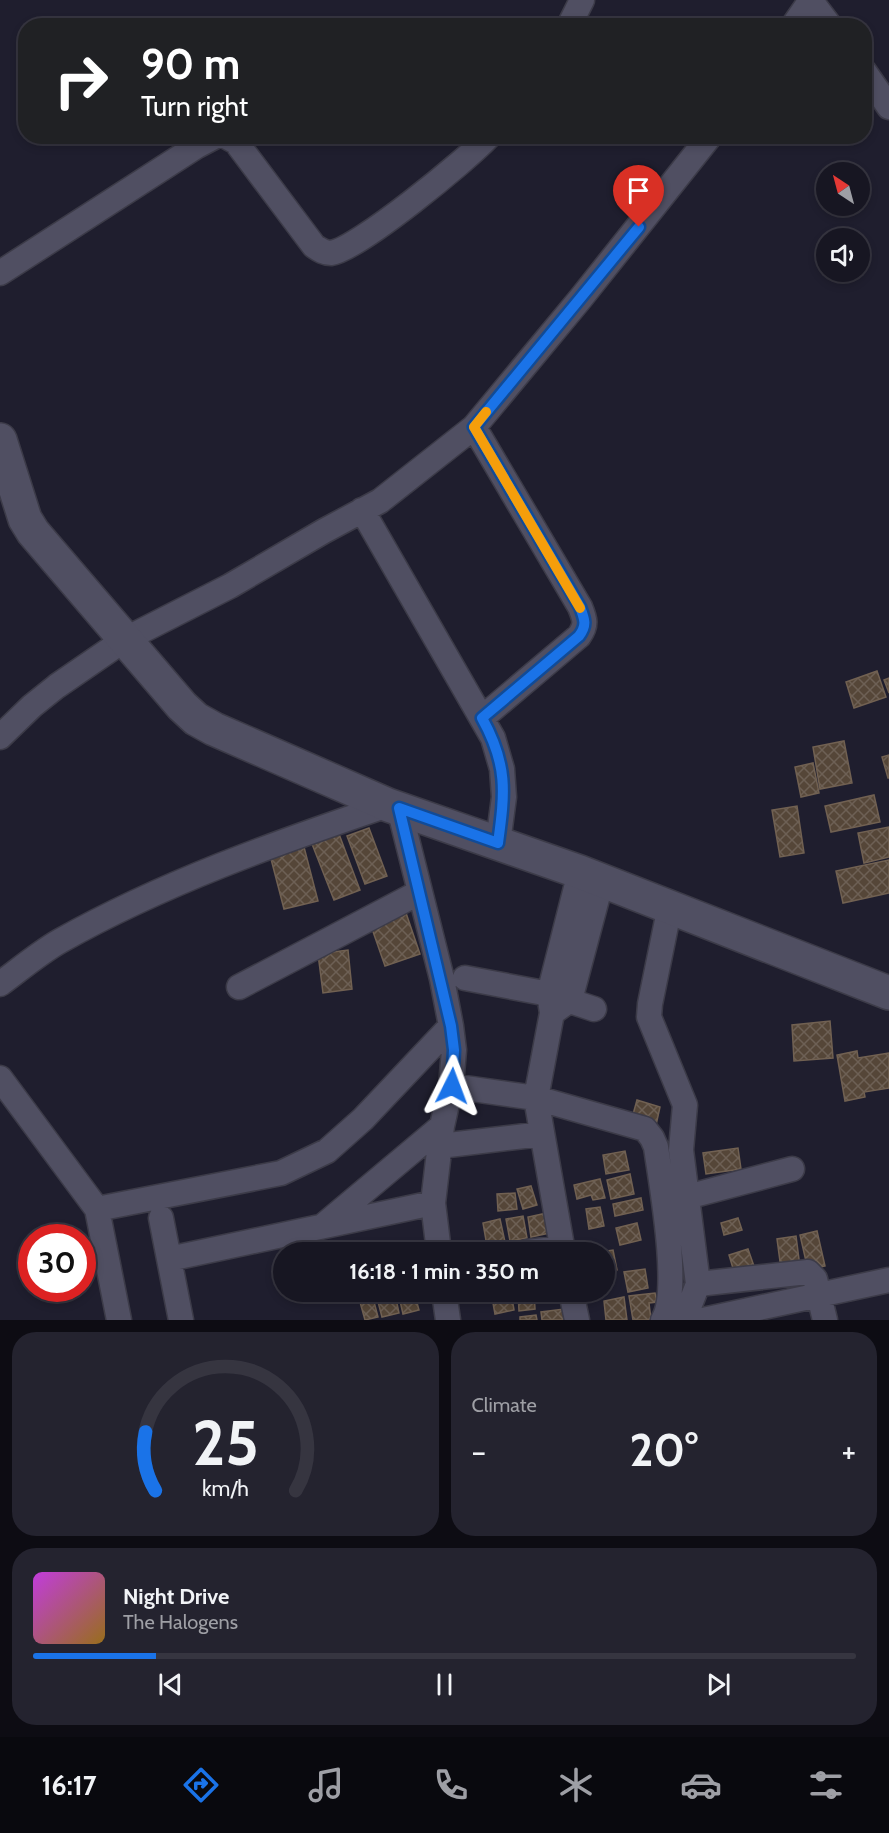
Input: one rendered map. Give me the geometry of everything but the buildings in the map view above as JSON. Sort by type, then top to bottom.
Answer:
[{"type":"street","points":[[573,18],[582,0]]},
{"type":"street","points":[[799,18],[811,0],[824,18]]},
{"type":"street","points":[[872,83],[889,107]]},
{"type":"street","points":[[0,273],[201,144]]},
{"type":"street","points":[[238,144],[314,246],[322,252],[332,253],[362,237],[430,188],[480,144]]},
{"type":"street","points":[[0,737],[57,686],[124,640],[230,586],[380,501],[474,427],[589,289],[704,144]]},
{"type":"street","points":[[474,427],[580,607],[586,621],[579,636],[482,718]]},
{"type":"street","points":[[0,440],[25,519],[33,532],[124,640],[196,719],[214,729],[394,806],[591,876],[889,993]]},
{"type":"street","points":[[362,510],[493,738],[502,769],[504,797],[498,843]]},
{"type":"street","points":[[394,806],[420,892],[451,1026],[454,1050],[452,1086],[441,1136],[433,1203],[438,1242]]},
{"type":"street","points":[[0,984],[58,942],[170,886],[288,839],[394,806]]},
{"type":"street","points":[[562,1242],[536,1098],[557,1003],[591,876]]},
{"type":"street","points":[[239,987],[420,892]]},
{"type":"street","points":[[670,906],[649,1017],[685,1105],[681,1150],[698,1284],[684,1320]]},
{"type":"street","points":[[465,978],[557,1003],[594,1009]]},
{"type":"street","points":[[97,1209],[281,1173],[327,1151],[363,1119],[451,1026]]},
{"type":"street","points":[[0,1078],[97,1209],[119,1320]]},
{"type":"street","points":[[452,1086],[536,1098],[645,1130],[656,1147],[670,1263],[669,1299],[663,1320]]},
{"type":"street","points":[[322,1226],[441,1136],[542,1134]]},
{"type":"street","points":[[687,1197],[792,1169]]},
{"type":"street","points":[[169,1258],[433,1203]]},
{"type":"street","points":[[161,1218],[182,1320]]},
{"type":"street","points":[[698,1284],[808,1272],[815,1279],[825,1320]]},
{"type":"street","points":[[702,1320],[889,1280]]},
{"type":"street","points":[[441,1319],[443,1302]]},
{"type":"street","points":[[573,1302],[577,1320]]},
{"type":"slow traffic","points":[[486,412],[474,427],[580,608]]},
{"type":"route","points":[[452,1086],[454,1050],[451,1026],[442,980],[399,808],[498,843],[504,797],[502,769],[493,738],[482,718],[579,636],[586,621],[580,607],[474,427],[639,227]]}]
